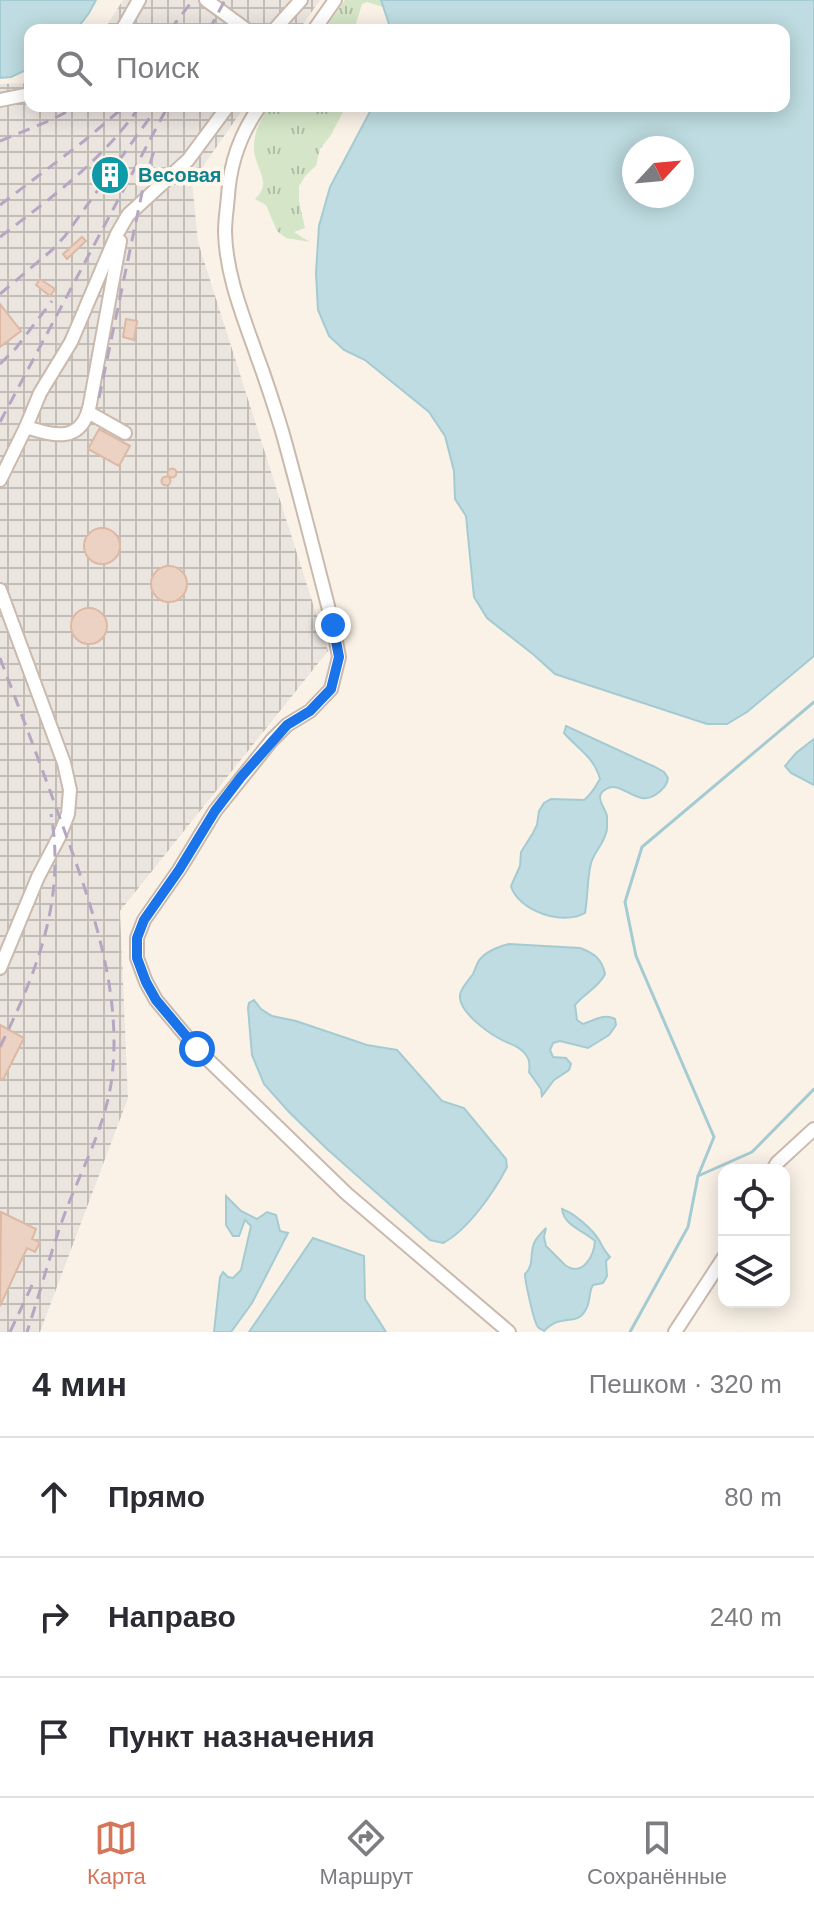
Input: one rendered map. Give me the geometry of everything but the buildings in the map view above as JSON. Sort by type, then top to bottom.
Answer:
[{"type":"lane","points":[[125,24],[139,0]]},
{"type":"lane","points":[[206,0],[239,24]]},
{"type":"lane","points":[[279,24],[301,0]]},
{"type":"lane","points":[[318,24],[335,0]]},
{"type":"lane","points":[[0,100],[24,95]]},
{"type":"lane","points":[[0,480],[40,393],[71,342],[119,232],[132,210],[188,160],[224,112]]},
{"type":"lane","points":[[256,112],[241,136],[232,163],[225,232],[227,253],[240,309],[283,434],[333,625],[338,648],[337,669],[331,689],[310,711],[287,725],[215,811],[144,920],[137,938],[137,958],[156,1000],[197,1049],[347,1194],[509,1332]]},
{"type":"lane","points":[[26,427],[62,436],[76,430],[88,412],[120,241],[119,232]]},
{"type":"lane","points":[[88,412],[125,433]]},
{"type":"lane","points":[[0,590],[64,763],[70,802],[63,827],[38,877],[0,968]]},
{"type":"lane","points":[[776,1164],[814,1129]]},
{"type":"lane","points":[[675,1332],[718,1266]]},
{"type":"shaded area","points":[[123,0],[320,0],[303,24],[108,24]]},
{"type":"shaded area","points":[[24,83],[24,112],[241,112],[192,182],[198,242],[328,651],[120,911],[128,1098],[40,1332],[0,1332],[0,84]]},
{"type":"green space","points":[[345,0],[381,0],[383,7],[367,2],[362,4],[356,24],[328,24]]},
{"type":"green space","points":[[266,112],[343,112],[320,149],[316,166],[299,186],[305,228],[294,232],[310,242],[286,238],[277,231],[266,205],[255,199],[263,187],[263,180],[254,141]]},
{"type":"water","points":[[0,0],[96,0],[81,24],[24,24],[24,71],[0,78]]},
{"type":"water","points":[[381,0],[814,0],[814,656],[747,712],[727,724],[707,724],[555,674],[487,618],[474,597],[466,516],[455,499],[454,471],[445,436],[429,412],[365,360],[344,350],[329,336],[318,310],[316,273],[319,226],[330,187],[370,112],[790,112],[790,24],[389,24]]},
{"type":"water","points":[[566,726],[655,767],[668,778],[664,788],[650,797],[637,797],[612,787],[602,792],[600,798],[607,816],[607,829],[591,863],[585,913],[565,918],[532,909],[522,903],[511,886],[520,866],[521,852],[537,825],[544,803],[551,799],[584,800],[600,779],[590,759],[564,733]]},
{"type":"water","points":[[814,739],[814,785],[791,773],[785,766]]},
{"type":"water","points":[[509,944],[580,948],[593,954],[602,964],[605,974],[575,1005],[577,1020],[583,1024],[603,1017],[615,1019],[616,1025],[609,1035],[588,1048],[560,1041],[553,1043],[550,1050],[553,1057],[566,1058],[571,1064],[569,1070],[554,1080],[542,1096],[541,1089],[529,1072],[529,1061],[524,1052],[481,1026],[468,1014],[461,1001],[462,990],[480,959]]},
{"type":"water","points":[[254,1000],[272,1016],[367,1045],[397,1050],[442,1101],[464,1108],[506,1159],[507,1167],[488,1199],[462,1229],[443,1243],[430,1240],[289,1112],[264,1084],[252,1055],[248,1008]]},
{"type":"water","points":[[226,1196],[241,1211],[257,1219],[267,1212],[276,1215],[280,1231],[288,1233],[252,1303],[231,1332],[214,1332],[220,1277],[223,1272],[233,1278],[241,1270],[251,1226],[245,1220],[239,1236],[233,1236],[226,1225]]},
{"type":"water","points":[[562,1209],[587,1226],[610,1257],[606,1261],[607,1276],[603,1283],[593,1285],[583,1314],[557,1322],[544,1331],[536,1324],[525,1278],[535,1241],[546,1228],[546,1246],[565,1265],[577,1269],[590,1258],[595,1241],[570,1224]]},
{"type":"water","points":[[313,1238],[364,1256],[365,1299],[386,1332],[249,1332]]},
{"type":"waterway","points":[[630,1332],[688,1227],[698,1176],[714,1137],[636,956],[625,902],[642,847],[814,702]]},
{"type":"waterway","points":[[698,1176],[752,1152],[814,1089]]},
{"type":"railway","points":[[175,24],[193,0]]},
{"type":"railway","points":[[212,24],[225,0]]},
{"type":"railway","points":[[0,141],[66,112]]},
{"type":"railway","points":[[0,205],[118,112]]},
{"type":"railway","points":[[0,237],[93,161],[136,112]]},
{"type":"railway","points":[[0,422],[165,112]]},
{"type":"railway","points":[[0,294],[65,236],[153,113]]},
{"type":"railway","points":[[99,398],[143,188],[155,147]]},
{"type":"railway","points":[[0,364],[52,301]]},
{"type":"railway","points":[[0,658],[84,887],[103,951],[113,1017],[111,1084],[104,1115],[62,1221],[27,1332]]},
{"type":"railway","points":[[0,1047],[26,991],[45,934],[55,876],[51,814]]},
{"type":"railway","points":[[10,1332],[34,1281]]},
{"type":"place","name":"Весовая","points":[[110,175]]},
{"type":"route","points":[[197,1049],[156,1000],[146,982],[137,958],[137,938],[144,920],[215,811],[241,777],[287,725],[310,711],[331,689],[339,657],[333,625]]}]
